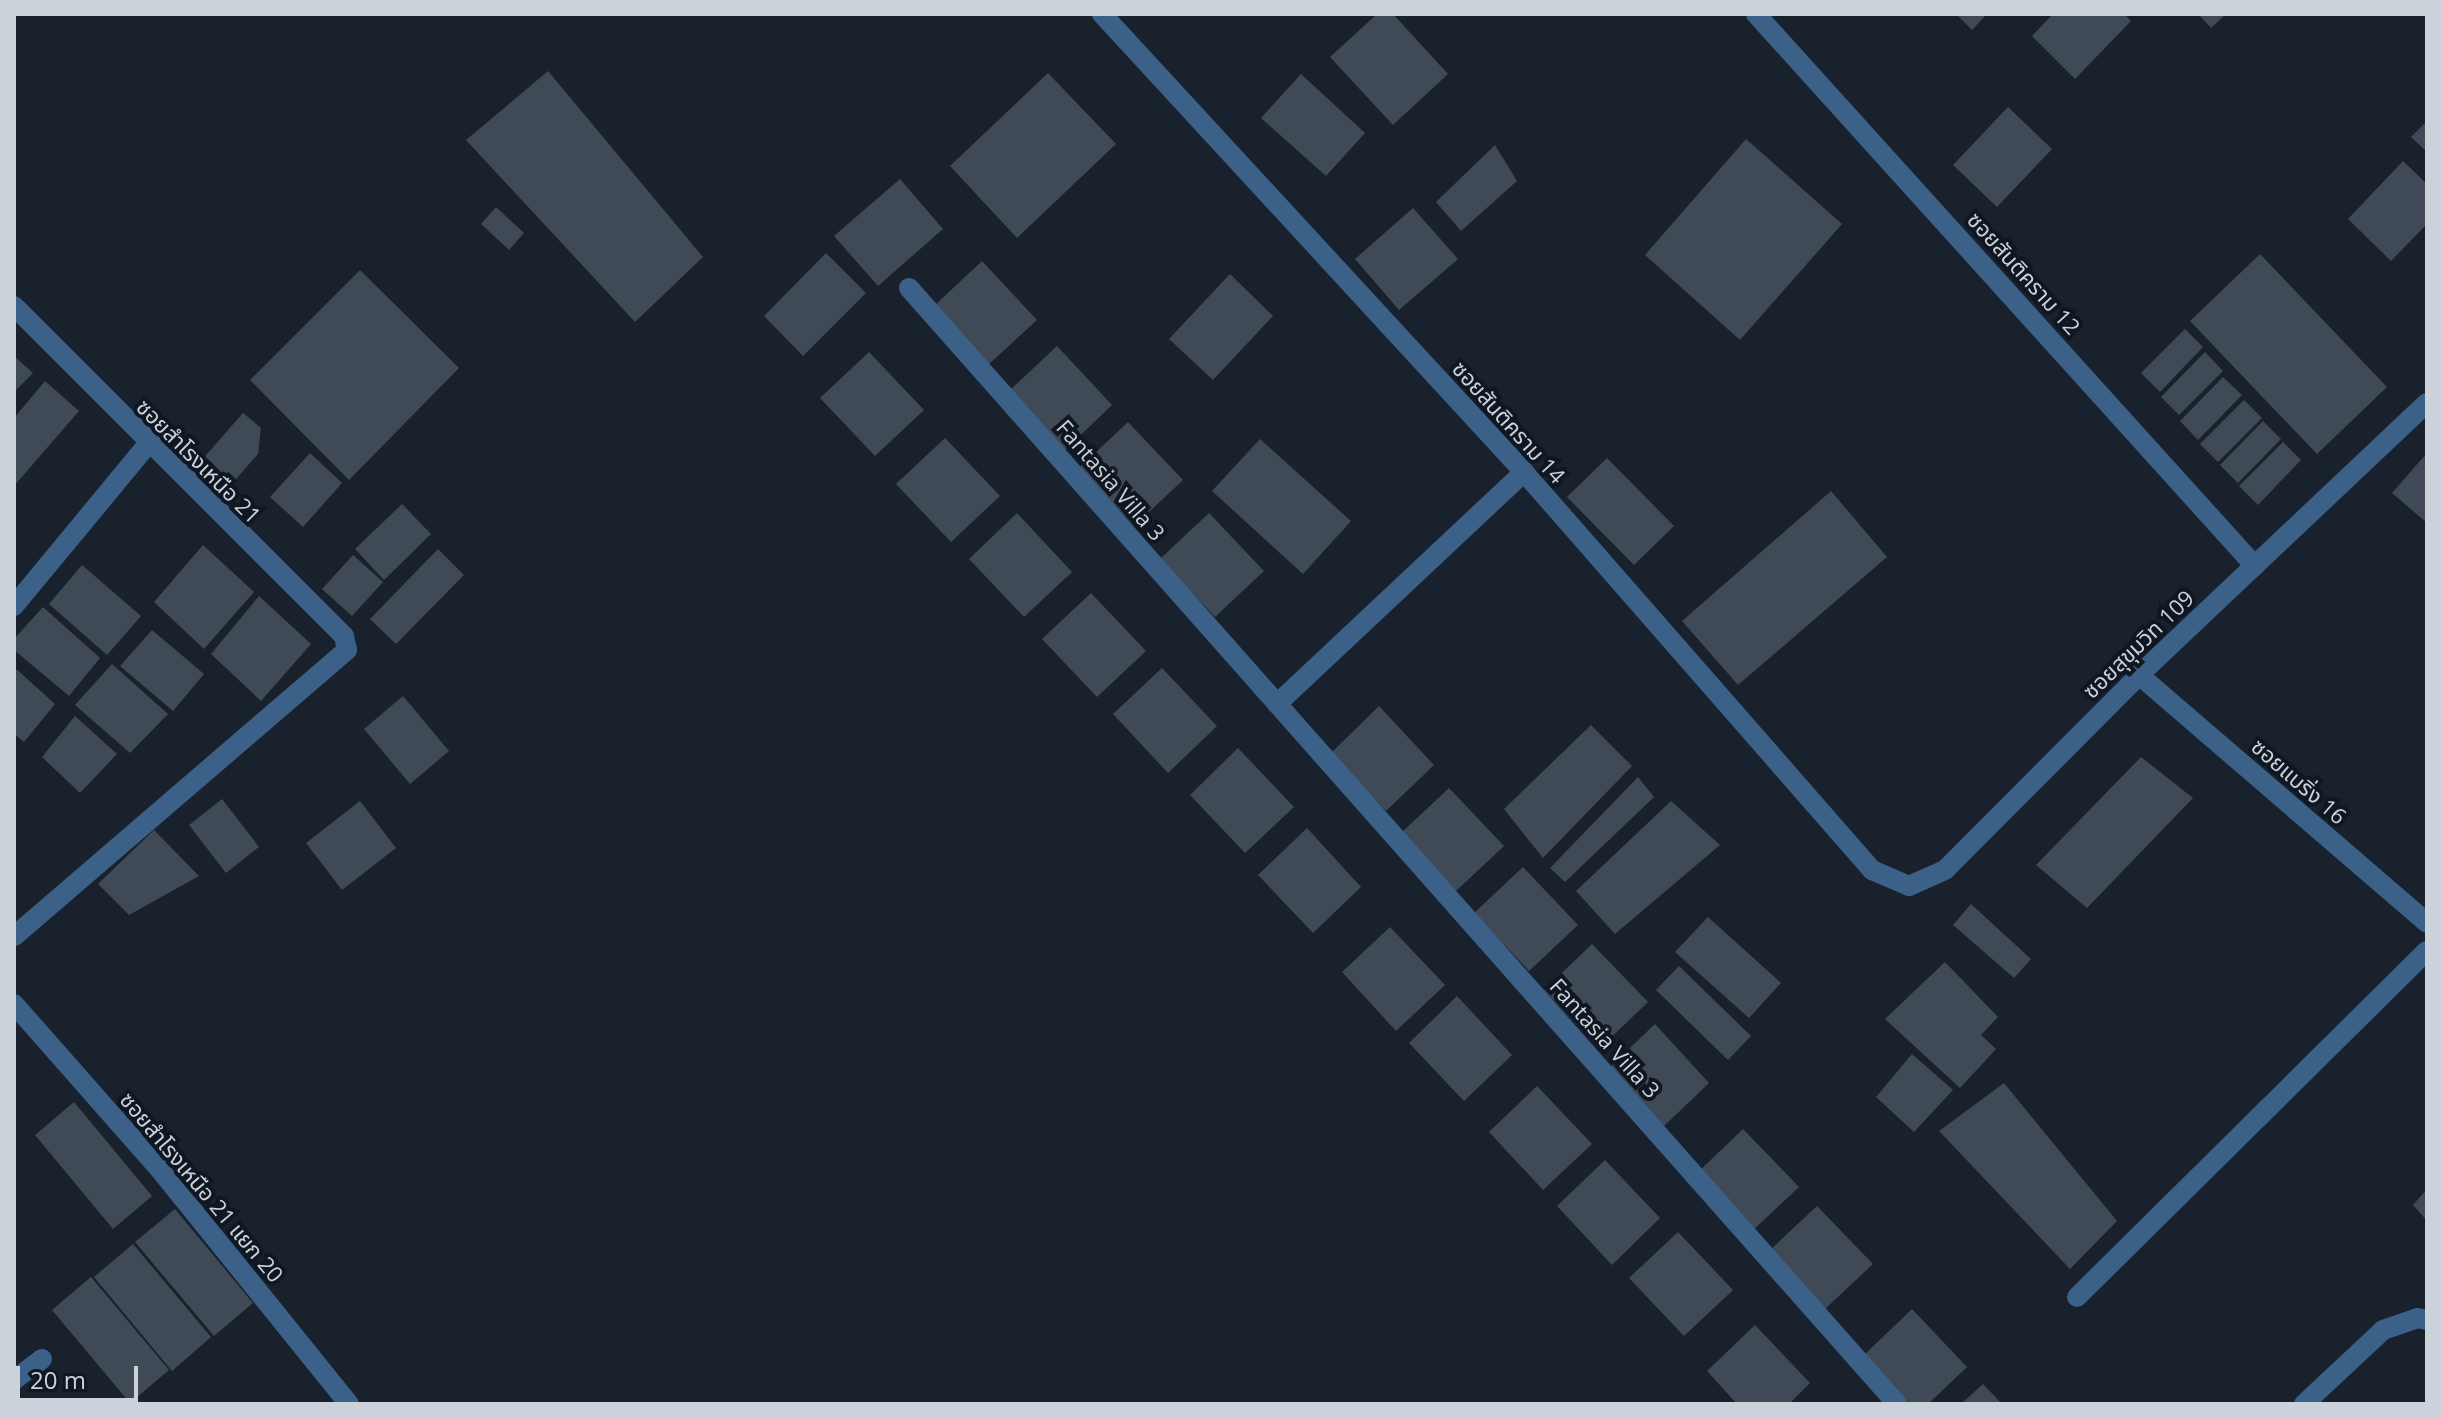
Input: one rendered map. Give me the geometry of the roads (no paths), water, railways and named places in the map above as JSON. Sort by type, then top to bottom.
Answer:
[{"type":"street","name":"ซอยสันติคราม 14","points":[[1102,14],[1524,472],[1872,870]]},
{"type":"street","name":"ซอยสันติคราม 12","points":[[1756,14],[2255,566]]},
{"type":"street","name":"Fantasia Villa 3","points":[[909,288],[1897,1404]]},
{"type":"street","name":"ซอยสำโรงเหนือ 21","points":[[14,306],[147,445],[344,636],[347,650],[14,936]]},
{"type":"street","name":"ซอยสุขุมวิท 109","points":[[1872,870],[1909,886],[1945,870],[2139,675],[2427,403]]},
{"type":"street","points":[[14,606],[147,445]]},
{"type":"street","points":[[1277,704],[1524,472]]},
{"type":"street","name":"ซอยแบริ่ง 16","points":[[2139,675],[2427,923]]},
{"type":"street","points":[[2077,1297],[2427,951]]},
{"type":"street","name":"ซอยสำโรงเหนือ 21 แยก 20","points":[[14,1004],[161,1171],[349,1404]]},
{"type":"street","points":[[2304,1404],[2383,1330],[2417,1318],[2427,1320]]},
{"type":"street","points":[[14,1380],[42,1359]]}]
